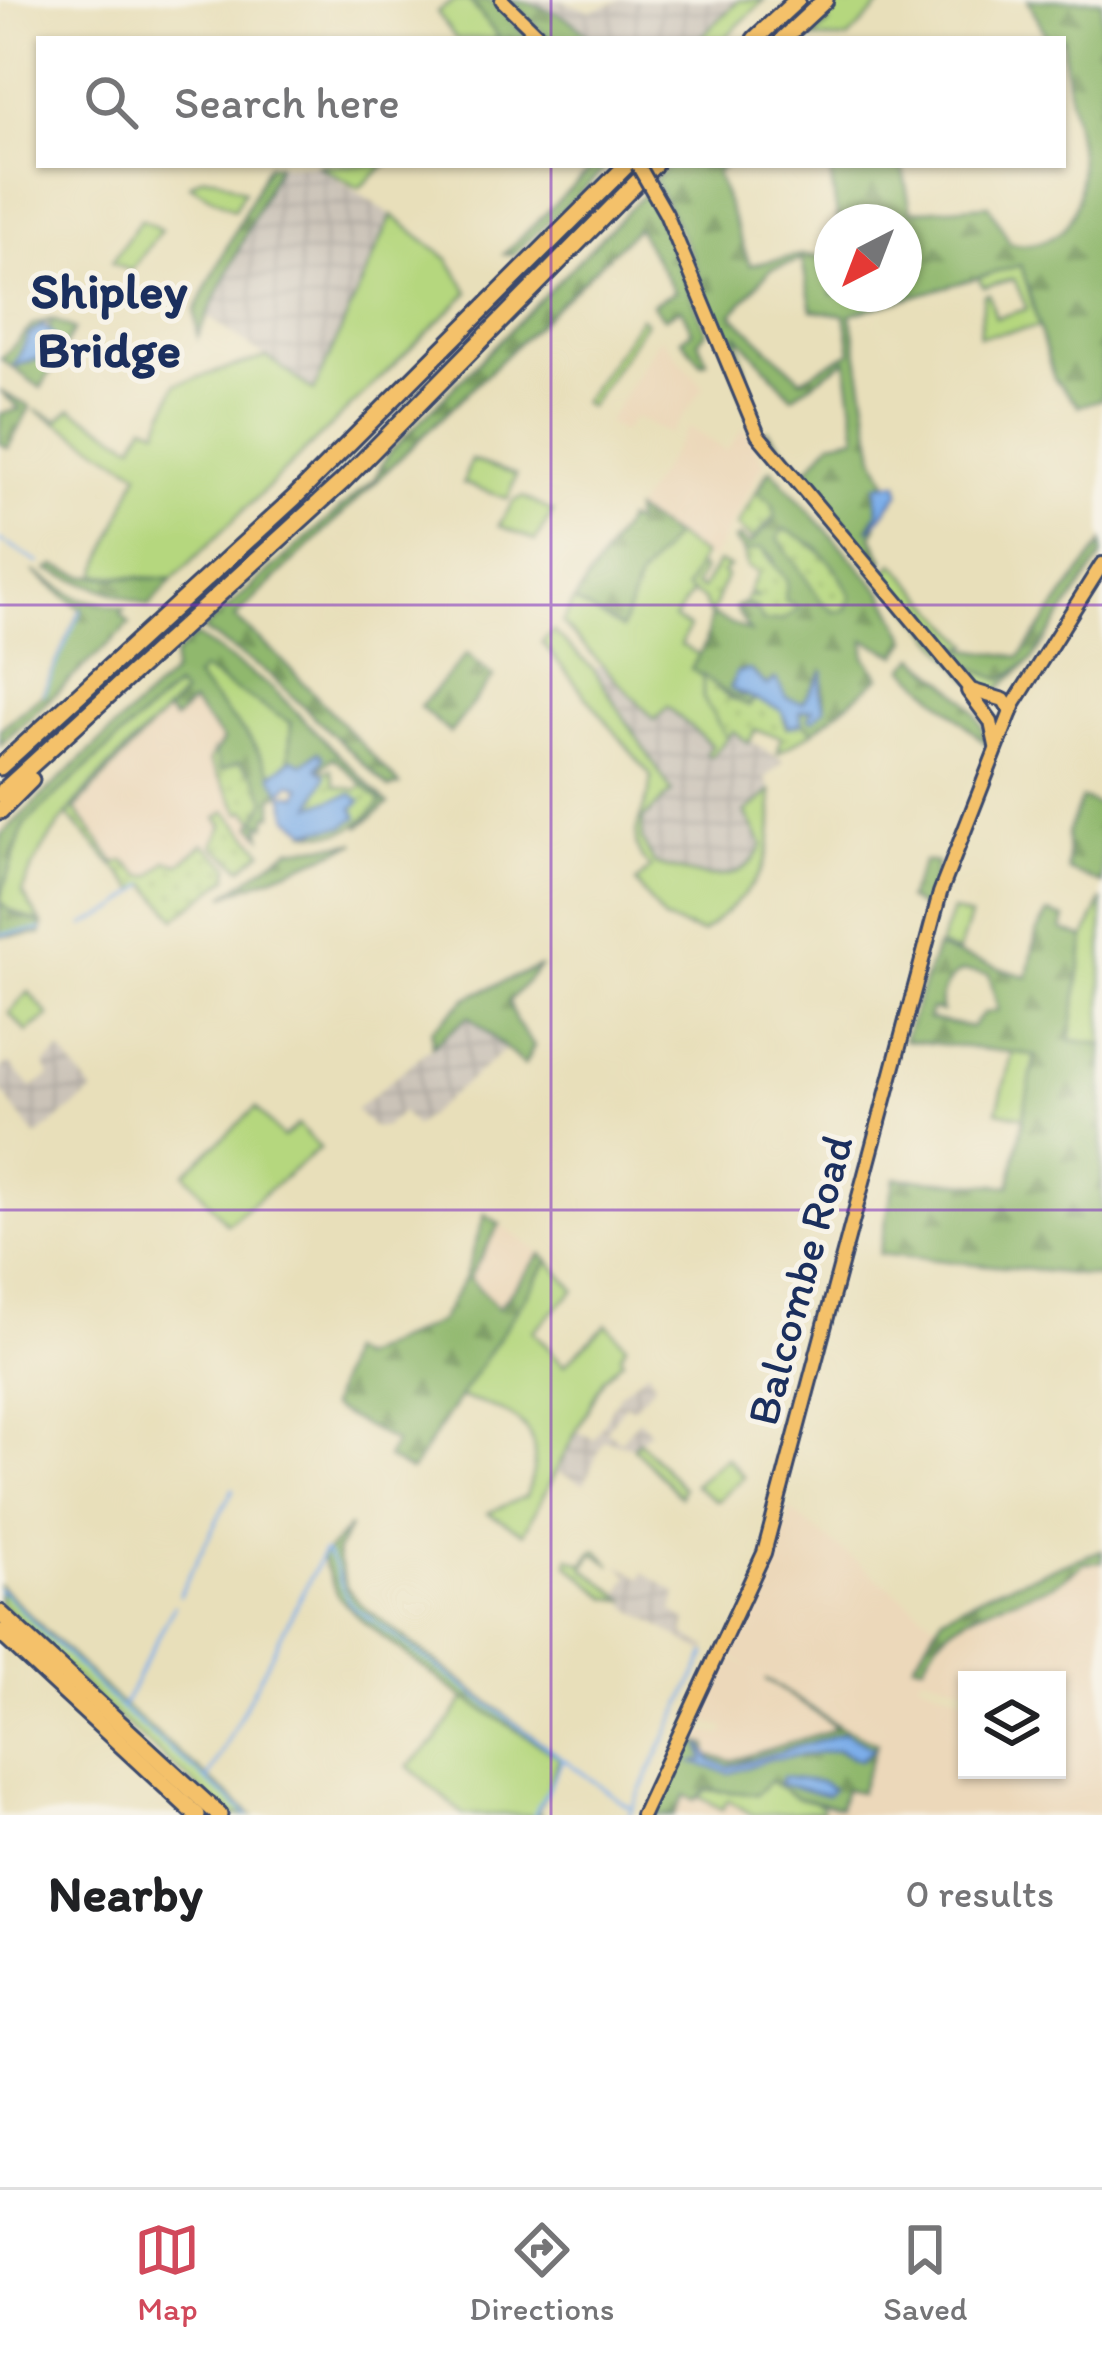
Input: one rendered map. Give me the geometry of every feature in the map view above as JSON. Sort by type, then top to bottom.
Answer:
[{"type":"highway","points":[[757,36],[797,0]]},
{"type":"highway","points":[[786,36],[825,0]]},
{"type":"highway","points":[[0,767],[295,498],[624,168]]},
{"type":"highway","points":[[0,794],[343,481],[651,168]]},
{"type":"highway","points":[[0,754],[29,736]]},
{"type":"highway","points":[[0,811],[34,777],[45,757]]},
{"type":"highway","points":[[0,1613],[219,1815]]},
{"type":"highway","points":[[0,1631],[197,1815]]},
{"type":"main road","points":[[502,0],[539,36]]},
{"type":"main road","points":[[640,168],[666,214],[758,435],[958,675],[976,694],[1007,702],[1010,715],[1000,723],[989,718],[958,675]]},
{"type":"main road","name":"Balcombe Road","points":[[642,1815],[764,1553],[936,904],[1010,715],[1102,564]]},
{"type":"main road","name":"Balcombe Road","points":[[996,699],[1037,666]]},
{"type":"main road","points":[[996,699],[987,707],[996,752]]},
{"type":"shaded area","points":[[527,0],[561,0],[590,11],[622,0],[739,0],[702,36],[587,36],[580,25]]},
{"type":"shaded area","points":[[277,168],[321,168],[392,215],[314,391],[207,316]]},
{"type":"shaded area","points":[[660,337],[704,387],[670,434],[634,417],[623,432],[607,423]]},
{"type":"shaded area","points":[[689,427],[726,451],[744,427],[764,463],[712,560],[634,511]]},
{"type":"shaded area","points":[[601,665],[667,706],[712,747],[733,731],[784,761],[766,778],[771,791],[746,813],[763,845],[744,870],[720,879],[652,861],[642,840],[643,818],[672,791],[618,715],[623,710],[596,681],[594,670]]},
{"type":"shaded area","points":[[192,703],[224,740],[246,809],[262,836],[255,842],[226,811],[217,818],[223,826],[209,849],[204,845],[180,865],[143,876],[124,861],[117,865],[75,809],[167,713],[175,719]]},
{"type":"shaded area","points":[[469,1016],[506,1049],[415,1126],[402,1112],[386,1126],[374,1128],[355,1110]]},
{"type":"shaded area","points":[[61,1051],[93,1092],[36,1137],[0,1089],[0,1070],[9,1063],[32,1088],[50,1076],[44,1065]]},
{"type":"shaded area","points":[[500,1224],[541,1254],[499,1309],[469,1277]]},
{"type":"shaded area","points":[[648,1370],[655,1384],[632,1408],[626,1404],[606,1430],[620,1441],[639,1419],[650,1431],[633,1447],[604,1440],[584,1484],[556,1471],[577,1431],[594,1439],[620,1393]]},
{"type":"shaded area","points":[[789,1509],[936,1623],[914,1660],[924,1664],[953,1623],[1060,1584],[1086,1562],[1102,1562],[1102,1815],[655,1815],[696,1731],[724,1735],[725,1726],[700,1721],[731,1658],[759,1674],[732,1656],[756,1605]]},
{"type":"shaded area","points":[[618,1564],[641,1578],[644,1572],[677,1593],[673,1611],[687,1621],[684,1634],[708,1648],[705,1653],[629,1608],[620,1592],[629,1576]]},
{"type":"green space","points":[[455,0],[469,0],[498,36],[454,36],[437,12]]},
{"type":"green space","points":[[469,0],[491,0],[526,36],[498,36]]},
{"type":"green space","points":[[509,0],[553,12],[587,36],[547,36]]},
{"type":"green space","points":[[739,0],[764,0],[727,36],[702,36]]},
{"type":"green space","points":[[840,0],[850,5],[856,0],[886,0],[851,36],[816,36],[831,21],[811,36],[800,36]]},
{"type":"green space","points":[[1028,0],[1102,0],[1102,399],[1079,406],[1054,379],[1021,265],[922,294],[922,210],[989,205],[1010,243],[1031,244],[1063,230],[1074,210],[1080,164],[1066,70],[1066,36],[1046,36]]},
{"type":"green space","points":[[266,168],[277,168],[198,336],[195,311]]},
{"type":"green space","points":[[322,168],[382,168],[359,188]]},
{"type":"green space","points":[[592,168],[605,168],[514,254],[504,254]]},
{"type":"green space","points":[[666,168],[722,168],[716,173],[750,265],[814,256],[814,310],[802,260],[771,269],[732,314],[801,379],[851,352],[845,315],[825,312],[858,312],[851,314],[875,456],[887,482],[878,484],[878,512],[868,528],[877,526],[872,536],[884,560],[877,565],[766,434],[767,430],[805,472],[832,441],[857,436],[846,360],[792,397],[736,333],[753,402],[747,407],[691,255],[654,180]]},
{"type":"green space","points":[[829,168],[903,168],[910,204],[835,204]]},
{"type":"green space","points":[[202,177],[215,177],[244,191],[234,210],[190,185]]},
{"type":"green space","points":[[646,192],[707,331],[698,341],[707,361],[702,363],[681,339],[692,331],[681,308],[664,318],[652,304],[675,292],[637,228],[235,618],[276,654],[400,785],[389,788],[268,673],[203,630],[375,478],[389,453]]},
{"type":"green space","points":[[392,215],[448,259],[469,292],[173,579],[96,575],[139,472],[35,410],[58,420],[71,409],[134,445],[145,424],[158,429],[176,384],[267,357],[314,391]]},
{"type":"green space","points":[[141,219],[161,230],[131,271],[112,262]]},
{"type":"green space","points":[[1021,264],[1040,327],[979,336],[984,295],[989,294],[996,318],[1027,309],[1014,279],[984,287],[978,278]]},
{"type":"green space","points":[[641,317],[646,322],[589,407],[582,403]]},
{"type":"green space","points":[[52,319],[31,333],[15,366],[46,357],[54,348],[49,328],[54,320],[74,330],[41,388],[1,359],[33,325]]},
{"type":"green space","points":[[0,391],[30,407],[8,448],[0,443],[0,414],[20,409]]},
{"type":"green space","points":[[471,460],[516,475],[508,499],[463,483]]},
{"type":"green space","points":[[771,469],[884,594],[908,640],[898,655],[865,640],[865,657],[880,677],[814,731],[801,723],[799,713],[812,708],[809,718],[813,720],[825,706],[822,671],[803,703],[786,698],[772,679],[769,687],[752,671],[738,671],[730,687],[741,697],[758,696],[746,706],[691,669],[705,644],[711,615],[750,632],[735,608],[741,604],[783,620],[798,609],[784,601],[773,557],[761,548],[747,555],[734,540],[739,537],[749,545],[774,520],[774,506],[757,493]],"holes":[[[785,529],[817,547],[849,592],[847,609],[832,611],[778,538]]]},
{"type":"green space","points":[[768,471],[758,492],[772,503],[776,515],[752,540],[737,526]]},
{"type":"green space","points":[[523,497],[553,512],[535,541],[499,525],[514,501]]},
{"type":"green space","points":[[634,511],[674,536],[639,579],[622,629],[574,601],[627,520],[634,523]]},
{"type":"green space","points":[[784,529],[832,565],[851,597],[845,610],[835,612],[821,601],[778,538]]},
{"type":"green space","points":[[674,536],[703,555],[686,589],[692,593],[674,619],[689,627],[681,645],[700,655],[692,669],[703,675],[703,698],[727,738],[711,757],[706,753],[712,746],[668,707],[655,720],[562,623],[574,601],[622,628],[639,579]]},
{"type":"green space","points":[[1102,543],[1102,556],[1032,660],[1001,680],[970,667],[925,619],[961,648],[1020,657]]},
{"type":"green space","points":[[761,548],[787,581],[785,601],[799,608],[783,620],[763,622],[756,607],[744,604],[748,596],[759,598],[749,592],[758,572],[747,567],[744,553]]},
{"type":"green space","points":[[718,562],[729,567],[722,573],[726,576],[708,613],[703,599],[686,589],[697,567],[703,569],[695,586],[702,589]]},
{"type":"green space","points":[[894,563],[970,645],[961,648],[930,624],[973,669],[1002,679],[1032,660],[996,691],[972,682],[883,576]]},
{"type":"green space","points":[[55,566],[84,576],[173,579],[149,606],[48,570]]},
{"type":"green space","points":[[33,571],[78,598],[125,609],[121,614],[130,624],[0,745],[0,729],[42,695],[81,609]]},
{"type":"green space","points":[[553,631],[594,670],[672,792],[643,819],[642,840],[655,864],[715,876],[742,870],[763,845],[745,813],[771,791],[771,839],[760,873],[738,901],[702,933],[664,920],[636,883],[650,868],[636,844],[636,833],[651,776],[542,642]]},
{"type":"green space","points":[[196,636],[273,689],[388,804],[358,828],[380,801],[333,757],[319,771],[323,756],[318,751],[304,763],[289,761],[291,723],[202,670],[195,678],[250,739],[283,794],[273,796],[273,815],[268,815],[266,826],[260,822],[262,836],[252,825],[266,800],[239,762],[222,771],[213,757],[223,740],[192,703],[174,720],[166,711],[183,695],[175,687],[24,825],[0,899],[0,836],[173,673],[174,656]]},
{"type":"green space","points":[[467,654],[493,677],[450,733],[420,707]]},
{"type":"green space","points":[[916,657],[969,705],[985,743],[905,668]]},
{"type":"green space","points":[[202,670],[291,723],[289,761],[271,776],[250,739],[194,677]]},
{"type":"green space","points":[[703,675],[727,697],[749,706],[758,696],[782,711],[786,728],[801,723],[814,731],[778,753],[781,737],[755,730],[749,743],[733,731],[727,738],[703,698]]},
{"type":"green space","points":[[176,687],[184,695],[91,785],[35,863],[22,892],[42,924],[3,907],[0,897],[24,825]]},
{"type":"green space","points":[[166,711],[75,809],[116,864],[124,861],[142,876],[152,876],[167,861],[180,864],[204,844],[230,867],[228,878],[176,918],[147,884],[137,891],[67,815]]},
{"type":"green space","points":[[214,751],[221,770],[239,762],[255,776],[266,800],[256,821],[246,810],[241,813],[209,761]]},
{"type":"green space","points":[[331,770],[336,786],[357,790],[363,785],[381,802],[347,830],[328,834],[304,832],[318,832],[312,797],[325,778],[321,772]]},
{"type":"green space","points":[[1082,798],[1102,807],[1102,884],[1068,870],[1067,833]]},
{"type":"green space","points":[[226,811],[263,851],[242,868],[213,845],[223,826],[217,818]]},
{"type":"green space","points":[[356,843],[224,896],[290,849]]},
{"type":"green space","points":[[924,861],[937,863],[928,911],[907,899]]},
{"type":"green space","points":[[1102,899],[1102,1044],[1070,1040],[1085,938]]},
{"type":"green space","points":[[0,901],[11,912],[42,924],[41,934],[0,936]]},
{"type":"green space","points":[[952,911],[970,917],[958,953],[939,946]]},
{"type":"green space","points":[[1048,913],[1065,918],[1062,930],[1085,938],[1070,1040],[1102,1044],[1102,1277],[879,1254],[895,1178],[1010,1186],[1035,1055],[904,1040],[936,948],[1028,977],[1036,934]],"holes":[[[964,971],[989,974],[998,1010],[984,1013],[971,1027],[928,1019],[931,1009],[942,1012],[943,993],[953,977]]]},
{"type":"green space","points":[[541,966],[509,1001],[516,1022],[534,1046],[524,1065],[469,1016],[432,1046],[432,1030],[468,997]]},
{"type":"green space","points":[[29,992],[49,1016],[27,1032],[9,1013]]},
{"type":"green space","points":[[1013,1052],[1036,1055],[1024,1117],[997,1111]]},
{"type":"green space","points":[[256,1108],[283,1138],[298,1125],[320,1148],[227,1224],[185,1173]]},
{"type":"green space","points":[[485,1214],[500,1224],[469,1278],[498,1308],[541,1254],[549,1261],[411,1471],[387,1458],[395,1442],[330,1407],[347,1351],[358,1358],[440,1321],[465,1277]]},
{"type":"green space","points":[[549,1261],[575,1290],[533,1331],[564,1365],[607,1324],[626,1345],[620,1356],[623,1360],[604,1378],[524,1533],[488,1513],[526,1496],[533,1473],[531,1438],[511,1416],[456,1397]]},
{"type":"green space","points":[[639,1441],[683,1488],[680,1496],[633,1447]]},
{"type":"green space","points":[[726,1457],[744,1477],[717,1501],[694,1485]]},
{"type":"green space","points":[[350,1526],[336,1553],[346,1587],[360,1604],[560,1757],[461,1696],[366,1624],[339,1597],[321,1558]]},
{"type":"green space","points":[[1102,1550],[1102,1562],[1084,1563],[1064,1578],[954,1626],[924,1664],[914,1663],[943,1615],[991,1591]]},
{"type":"green space","points":[[593,1551],[612,1565],[594,1553],[584,1568],[625,1600],[608,1598],[568,1565],[569,1558],[583,1564]]},
{"type":"green space","points":[[0,1586],[120,1703],[252,1815],[229,1815],[98,1700],[0,1603]]},
{"type":"green space","points":[[765,1679],[841,1727],[877,1743],[860,1792],[845,1789],[840,1807],[797,1798],[770,1781],[757,1794],[707,1790],[695,1800],[685,1795],[674,1815],[653,1815],[696,1731],[694,1741],[707,1745],[708,1756],[731,1761],[832,1730],[834,1725]],"holes":[[[844,1733],[872,1749],[860,1760],[835,1750],[770,1759],[730,1773],[696,1761],[704,1760],[700,1745],[711,1761],[726,1767]]]},
{"type":"green space","points":[[465,1698],[560,1757],[538,1812],[541,1815],[464,1815],[408,1766],[436,1741]]},
{"type":"green space","points":[[770,1781],[822,1806],[822,1811],[753,1815],[728,1800],[722,1809],[698,1796],[707,1790],[757,1794]]},
{"type":"water","points":[[43,326],[55,337],[51,354],[14,366],[29,335]]},
{"type":"water","points":[[898,482],[900,492],[870,530],[878,512],[877,485]]},
{"type":"water","points":[[749,670],[767,686],[776,679],[786,698],[803,703],[824,671],[820,691],[825,708],[813,720],[809,718],[813,709],[800,711],[801,724],[789,727],[781,710],[731,689],[736,673]]},
{"type":"water","points":[[319,752],[324,757],[317,768],[326,776],[312,806],[352,794],[361,801],[353,808],[358,817],[344,826],[308,831],[289,817],[283,794],[298,796],[301,787],[290,783],[282,792],[271,775],[293,759],[303,764]]},
{"type":"water","points":[[844,1733],[873,1748],[860,1760],[838,1750],[770,1759],[730,1773],[694,1763],[704,1760],[701,1744],[711,1761],[729,1767]]},
{"type":"water","points":[[782,1777],[822,1782],[832,1790],[827,1795],[780,1784]]},
{"type":"waterway","points":[[0,540],[5,543]]},
{"type":"waterway","points":[[9,545],[39,563]]},
{"type":"waterway","points":[[43,694],[81,610]]},
{"type":"waterway","points":[[84,925],[117,909],[146,885]]},
{"type":"waterway","points":[[0,934],[41,930]]},
{"type":"waterway","points":[[179,1595],[233,1489]]},
{"type":"waterway","points":[[208,1779],[324,1551],[355,1608],[563,1759],[534,1815]]},
{"type":"waterway","points":[[0,1589],[120,1708]]},
{"type":"waterway","points":[[174,1606],[121,1709],[248,1815]]},
{"type":"waterway","points":[[629,1815],[706,1654]]},
{"type":"waterway","points":[[565,1760],[629,1807]]},
{"type":"district","name":"Shipley Bridge","points":[[109,319]]}]
